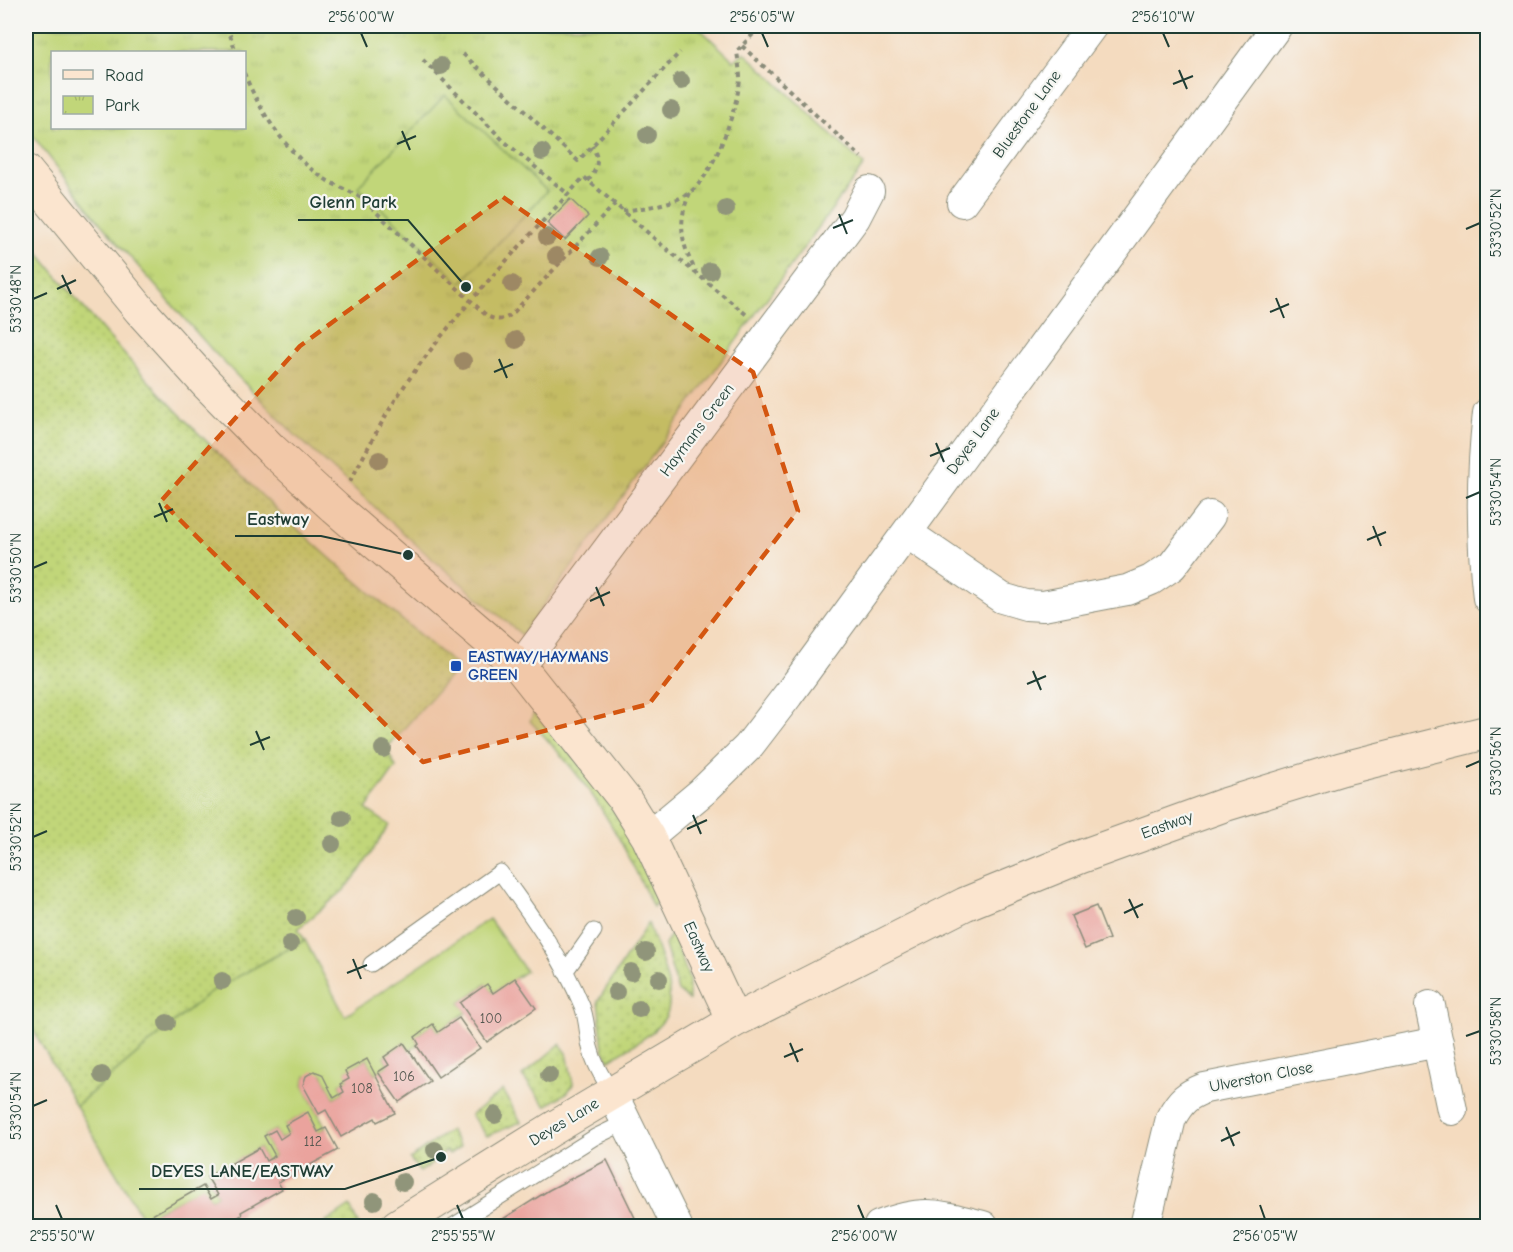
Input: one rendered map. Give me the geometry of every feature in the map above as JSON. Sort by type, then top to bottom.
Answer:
[{"type":"street","name":"Bluestone Lane","points":[[962,202],[1092,26]]},
{"type":"street","name":"Deyes Lane","points":[[648,837],[702,792],[748,747],[1277,26]]},
{"type":"street","name":"Eastway","points":[[26,171],[93,255],[199,375],[271,449],[335,508],[520,667],[625,800],[648,837],[734,1021],[965,904],[1080,857],[1173,822],[1331,772],[1488,732]]},
{"type":"street","name":"Haymans Green","points":[[520,667],[855,218],[869,191]]},
{"type":"street","points":[[1487,583],[1481,513],[1483,454],[1488,413]]},
{"type":"street","points":[[907,533],[1002,598],[1026,605],[1043,606],[1127,590],[1151,580],[1172,566],[1210,516]]},
{"type":"street","points":[[1430,1006],[1452,1110]]},
{"type":"street","name":"Deyes Lane","points":[[397,1227],[612,1093],[734,1021]]},
{"type":"street","name":"Ulverston Close","points":[[1145,1227],[1171,1118],[1179,1103],[1190,1094],[1205,1088],[1438,1042]]},
{"type":"street","points":[[612,1093],[677,1227]]},
{"type":"street","points":[[891,1222],[919,1214],[938,1215],[983,1227]]},
{"type":"lane","points":[[371,964],[500,872],[547,937],[565,972],[583,1008],[596,1064],[612,1093]]},
{"type":"lane","points":[[565,972],[594,931]]},
{"type":"lane","points":[[453,1227],[594,1137],[626,1122]]},
{"type":"path","points":[[227,26],[236,51]]},
{"type":"path","points":[[697,274],[686,250],[682,234],[683,210],[690,192],[703,176],[724,139],[740,80],[737,51],[760,27]]},
{"type":"path","points":[[742,46],[861,157]]},
{"type":"path","points":[[463,54],[578,161],[680,52]]},
{"type":"path","points":[[423,60],[505,142],[568,194]]},
{"type":"path","points":[[246,77],[266,115],[286,144],[302,160],[329,182],[361,198],[471,301],[495,320],[508,317],[615,204]]},
{"type":"path","points":[[588,181],[597,166],[598,159],[592,146]]},
{"type":"path","points":[[335,508],[378,429],[411,376],[471,301],[584,177],[769,334]]},
{"type":"path","points":[[623,211],[677,199],[690,192]]},
{"type":"highlighted area","points":[[503,197],[753,372],[798,511],[649,704],[423,762],[161,501],[300,346]]},
{"type":"green space","points":[[26,26],[697,26],[734,61],[744,52],[864,165],[522,635],[430,557],[294,434],[212,350],[101,224],[26,127]]},
{"type":"green space","points":[[445,95],[547,191],[461,283],[358,187]]},
{"type":"green space","points":[[26,237],[133,364],[219,454],[325,554],[458,667],[386,749],[396,767],[366,809],[389,825],[359,872],[343,891],[298,929],[305,940],[210,992],[76,1106],[26,1017]]},
{"type":"green space","points":[[534,713],[586,772],[618,818],[659,898],[653,907],[629,857],[601,808],[573,770],[530,721]]},
{"type":"green space","points":[[489,919],[526,971],[493,993],[486,984],[460,1003],[467,1012],[438,1032],[433,1024],[415,1037],[419,1044],[409,1051],[404,1043],[384,1057],[389,1065],[375,1074],[367,1059],[346,1071],[349,1079],[340,1084],[344,1092],[334,1098],[322,1074],[306,1076],[303,1085],[326,1128],[318,1132],[307,1113],[285,1125],[289,1133],[280,1139],[275,1130],[264,1136],[275,1156],[266,1161],[259,1148],[207,1177],[218,1195],[211,1199],[203,1187],[143,1219],[76,1106],[210,992],[305,940],[345,1016]]},
{"type":"green space","points":[[648,923],[666,974],[669,1000],[667,1012],[662,1022],[651,1033],[609,1060],[603,1049],[598,1001]]},
{"type":"green space","points":[[672,932],[689,979],[689,1000],[678,991],[665,945]]},
{"type":"green space","points":[[560,1044],[567,1053],[573,1084],[568,1092],[546,1106],[522,1076]]},
{"type":"green space","points":[[503,1090],[521,1122],[487,1136],[471,1115]]},
{"type":"green space","points":[[450,1130],[460,1147],[449,1154],[446,1151],[431,1160],[433,1163],[420,1172],[410,1159]]},
{"type":"green space","points":[[350,1206],[359,1226],[327,1226],[325,1223]]},
{"type":"building","points":[[570,199],[588,216],[565,240],[547,223]]},
{"type":"building","points":[[1096,906],[1109,939],[1085,949],[1071,916]]},
{"type":"building","points":[[515,978],[536,1008],[487,1042],[460,1003],[487,984],[493,993]]},
{"type":"building","points":[[459,1018],[480,1048],[438,1077],[417,1046],[419,1044],[415,1037],[433,1024],[438,1032]]},
{"type":"building","points":[[404,1043],[430,1081],[399,1102],[378,1072],[389,1065],[384,1057]]},
{"type":"building","points":[[367,1059],[395,1113],[377,1122],[375,1118],[341,1137],[326,1110],[319,1114],[303,1085],[306,1076],[314,1071],[322,1074],[334,1098],[344,1092],[340,1084],[349,1079],[345,1071]]},
{"type":"building","points":[[308,1112],[318,1132],[326,1128],[338,1150],[278,1182],[282,1189],[241,1212],[242,1215],[226,1226],[159,1226],[152,1215],[203,1186],[211,1199],[218,1195],[207,1177],[259,1148],[266,1161],[275,1156],[264,1136],[275,1130],[280,1139],[289,1133],[285,1125]]},
{"type":"building","points":[[607,1160],[639,1226],[492,1226],[549,1190]]},
{"type":"place","name":"Glenn Park","points":[[466,287]]},
{"type":"place","name":"Eastway","points":[[408,555]]},
{"type":"place","name":"EASTWAY/HAYMANS GREEN","points":[[456,666]]},
{"type":"place","name":"DEYES LANE/EASTWAY","points":[[441,1157]]}]
